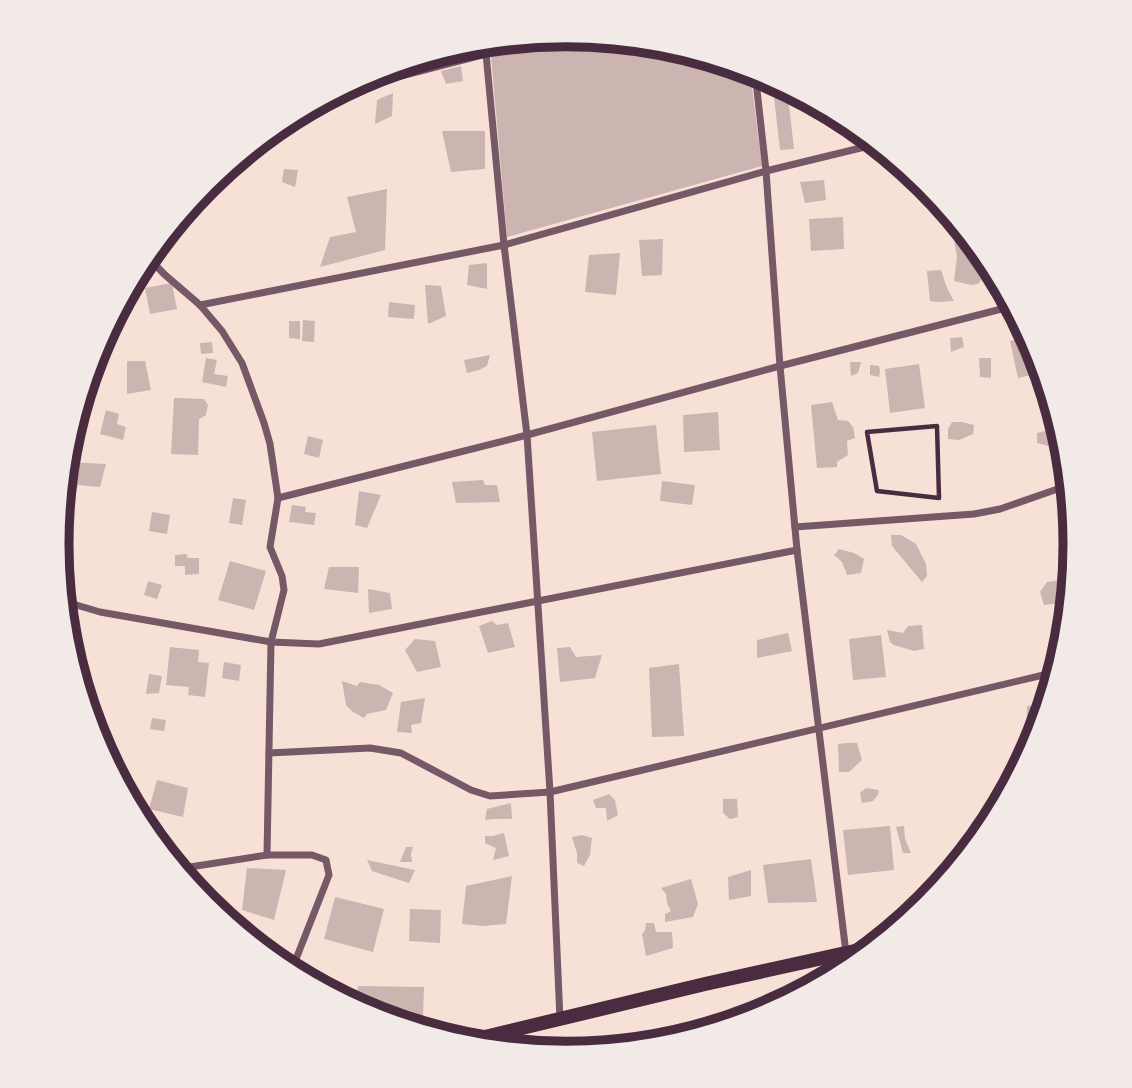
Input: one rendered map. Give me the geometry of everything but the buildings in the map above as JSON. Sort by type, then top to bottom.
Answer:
[{"type":"main road","points":[[492,1035],[846,953]]},
{"type":"street","points":[[400,76],[486,54],[504,245],[527,435],[550,792],[560,1019]]},
{"type":"street","points":[[756,85],[797,550],[846,953]]},
{"type":"street","points":[[200,305],[504,245],[766,171],[864,147]]},
{"type":"street","points":[[155,265],[200,305],[222,331],[242,363],[270,443],[278,498],[270,547],[282,576],[284,590],[271,642],[267,855]]},
{"type":"street","points":[[278,498],[1003,309]]},
{"type":"street","points":[[795,527],[974,514],[1000,509],[1060,488]]},
{"type":"street","points":[[73,604],[100,612],[271,642],[319,644],[797,550]]},
{"type":"street","points":[[269,753],[370,748],[401,753],[471,790],[490,796],[550,792],[1046,675]]},
{"type":"street","points":[[189,867],[267,855],[312,855],[326,860],[329,875],[296,961]]},
{"type":"path","points":[[937,426],[939,498],[877,491],[867,432],[937,426]]}]
